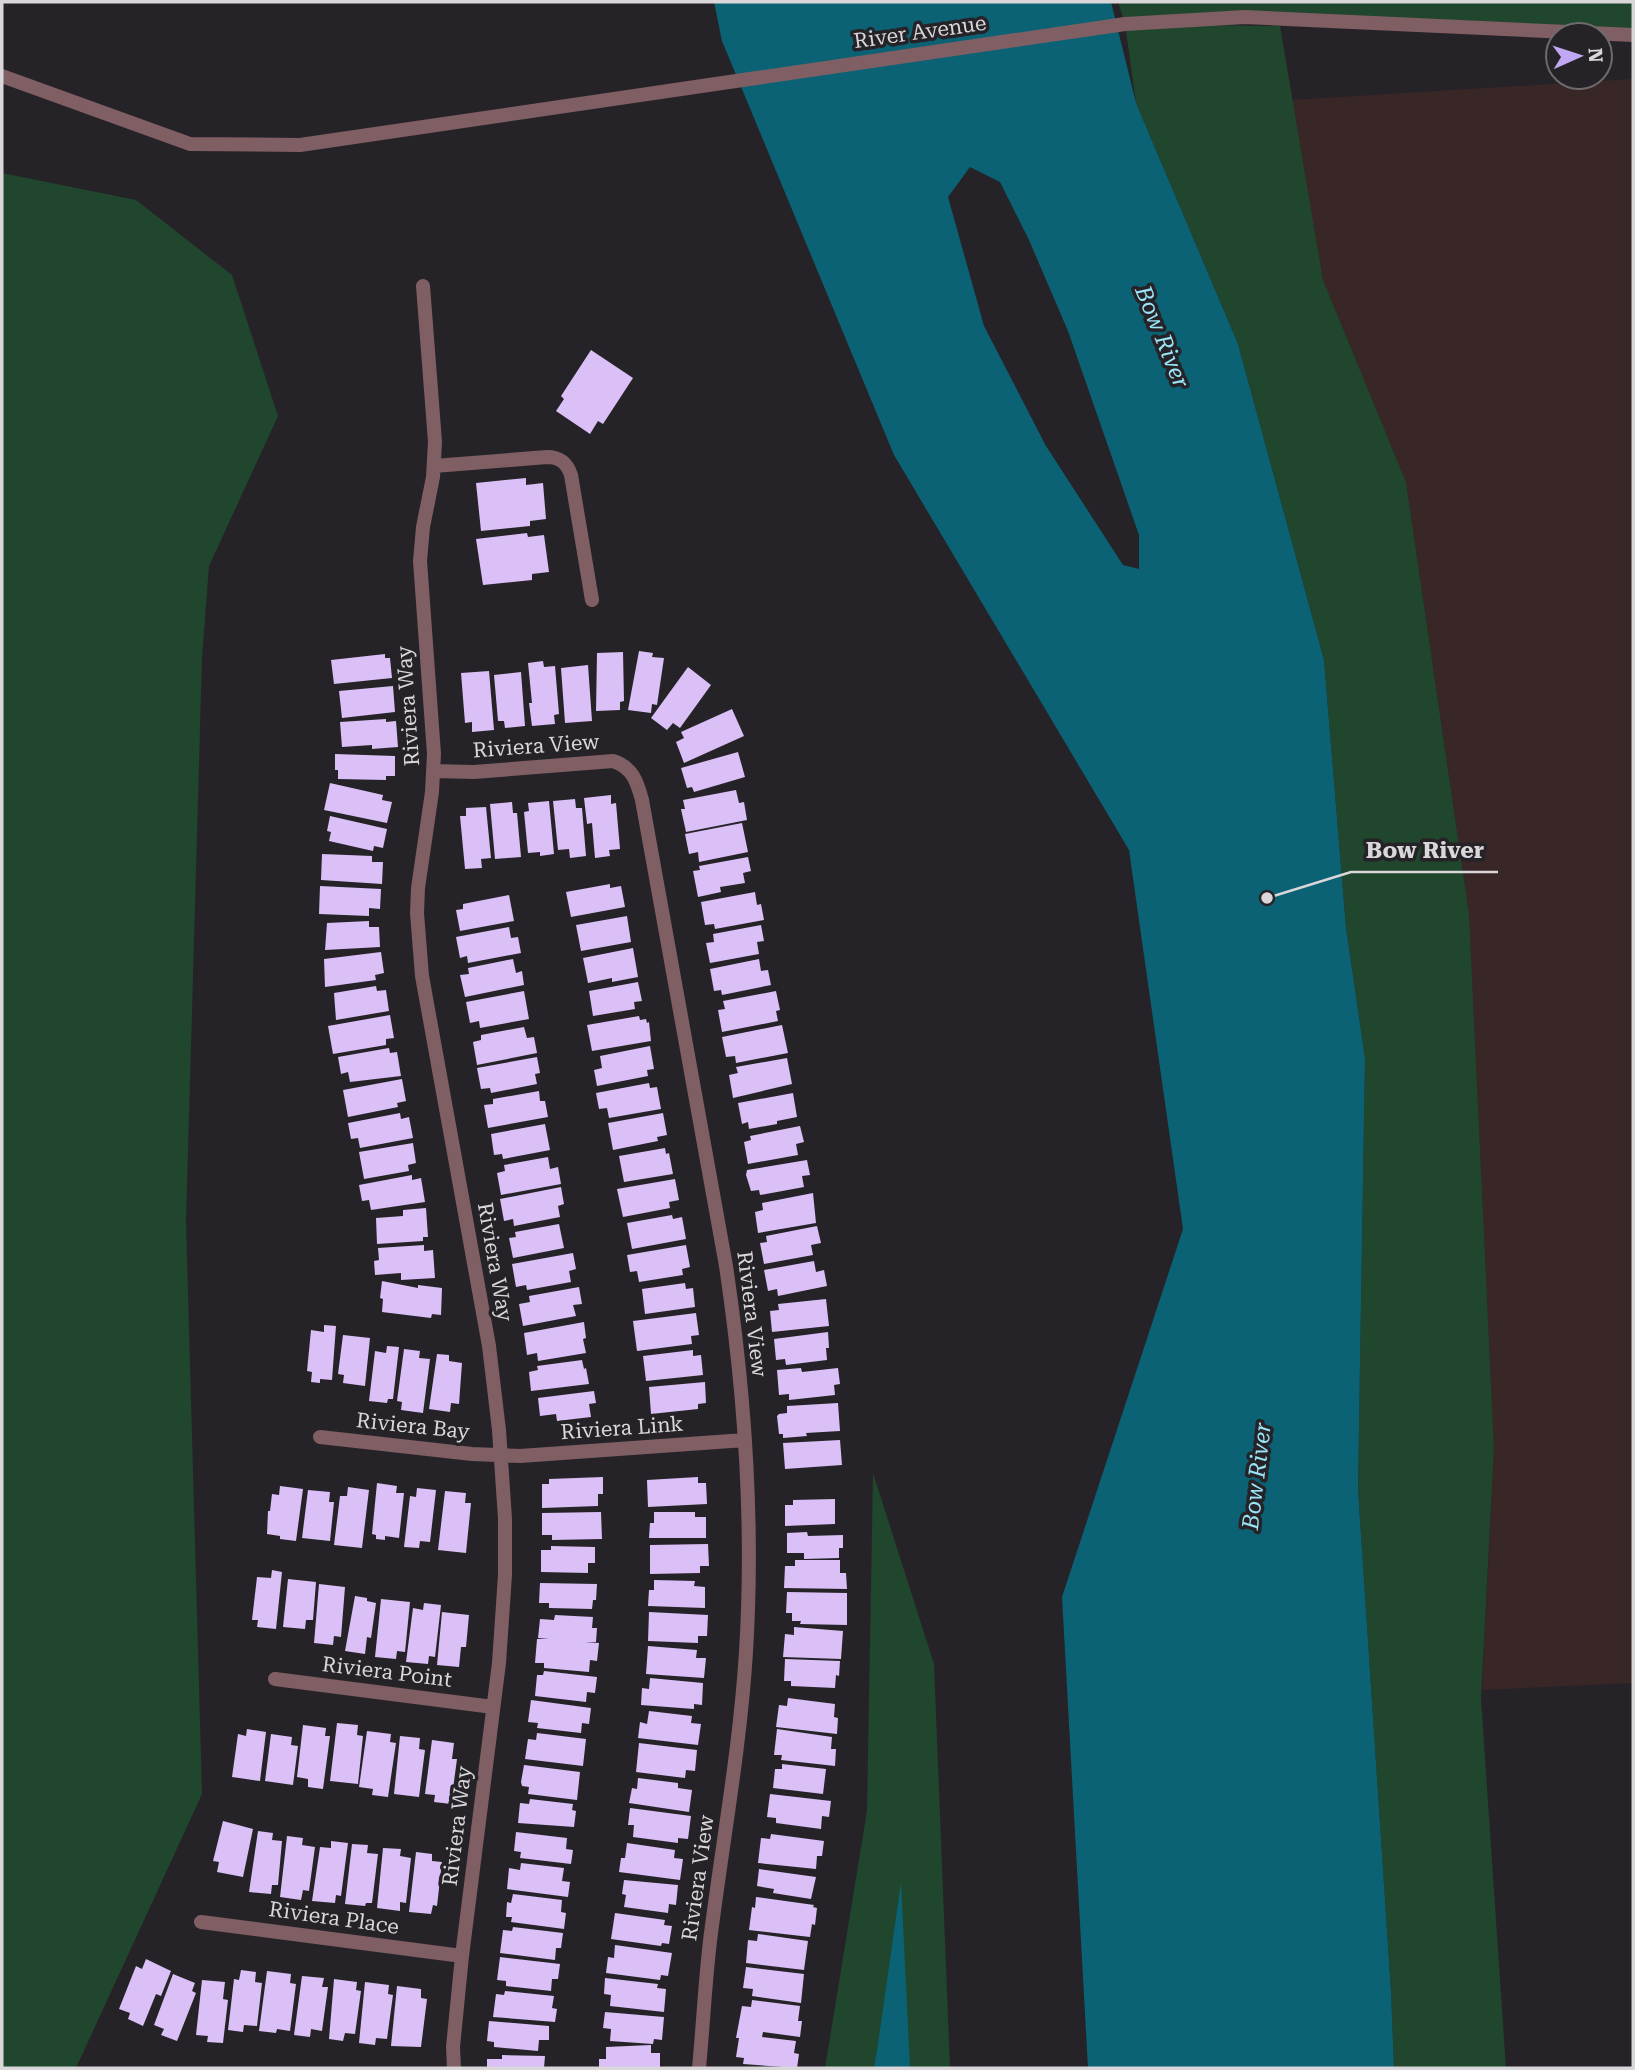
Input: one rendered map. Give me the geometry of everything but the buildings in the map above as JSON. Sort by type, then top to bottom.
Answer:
[{"type":"street","name":"River Avenue","points":[[2,76],[190,144],[300,145],[1125,24],[1245,17],[1633,35]]},
{"type":"street","name":"Riviera Way","points":[[423,286],[435,418],[434,466],[419,561],[434,738],[433,771],[417,913],[422,976],[489,1346],[501,1456],[505,1575],[500,1652],[462,1956],[454,2068]]},
{"type":"street","points":[[434,466],[547,457],[556,457],[562,461],[571,475],[592,600]]},
{"type":"street","name":"Riviera View","points":[[433,771],[466,773],[613,761],[626,767],[636,782],[642,800],[736,1335],[745,1440],[750,1550],[745,1664],[735,1761],[710,1944],[699,2068]]},
{"type":"street","name":"Riviera Bay","points":[[320,1437],[501,1456]]},
{"type":"street","name":"Riviera Link","points":[[501,1456],[745,1440]]},
{"type":"street","name":"Riviera Point","points":[[275,1679],[493,1707]]},
{"type":"street","name":"Riviera Place","points":[[201,1922],[462,1956]]},
{"type":"shaded area","points":[[1633,79],[1633,1683],[1482,1690],[1494,1448],[1469,914],[1406,482],[1323,280],[1292,100],[1544,84],[1544,91],[1614,91],[1614,80]]},
{"type":"green space","points":[[1118,2],[1633,2],[1633,35],[1614,34],[1614,21],[1544,21],[1544,31],[1245,17],[1139,24],[1280,26],[1323,280],[1406,482],[1469,914],[1494,1448],[1481,1699],[1506,2068],[1394,2068],[1358,1489],[1365,1058],[1346,928],[1324,660],[1238,344],[1136,103],[1125,24]]},
{"type":"green space","points":[[2,173],[136,200],[232,275],[278,416],[209,566],[202,658],[186,1222],[202,1794],[76,2068],[2,2068]]},
{"type":"green space","points":[[873,1473],[934,1664],[950,2068],[825,2068],[867,1811]]},
{"type":"water","points":[[714,2],[1111,2],[1136,103],[1238,344],[1324,660],[1346,928],[1365,1058],[1358,1489],[1394,2068],[1088,2068],[1062,1597],[1183,1229],[1129,850],[894,455],[722,41]],"holes":[[[970,167],[1000,182],[1029,240],[1068,331],[1139,535],[1139,569],[1123,565],[1046,446],[984,326],[948,197]]]},
{"type":"water","points":[[901,1882],[910,2068],[874,2068],[878,2044]]},
{"type":"place","name":"Bow River","points":[[1267,898]]}]
